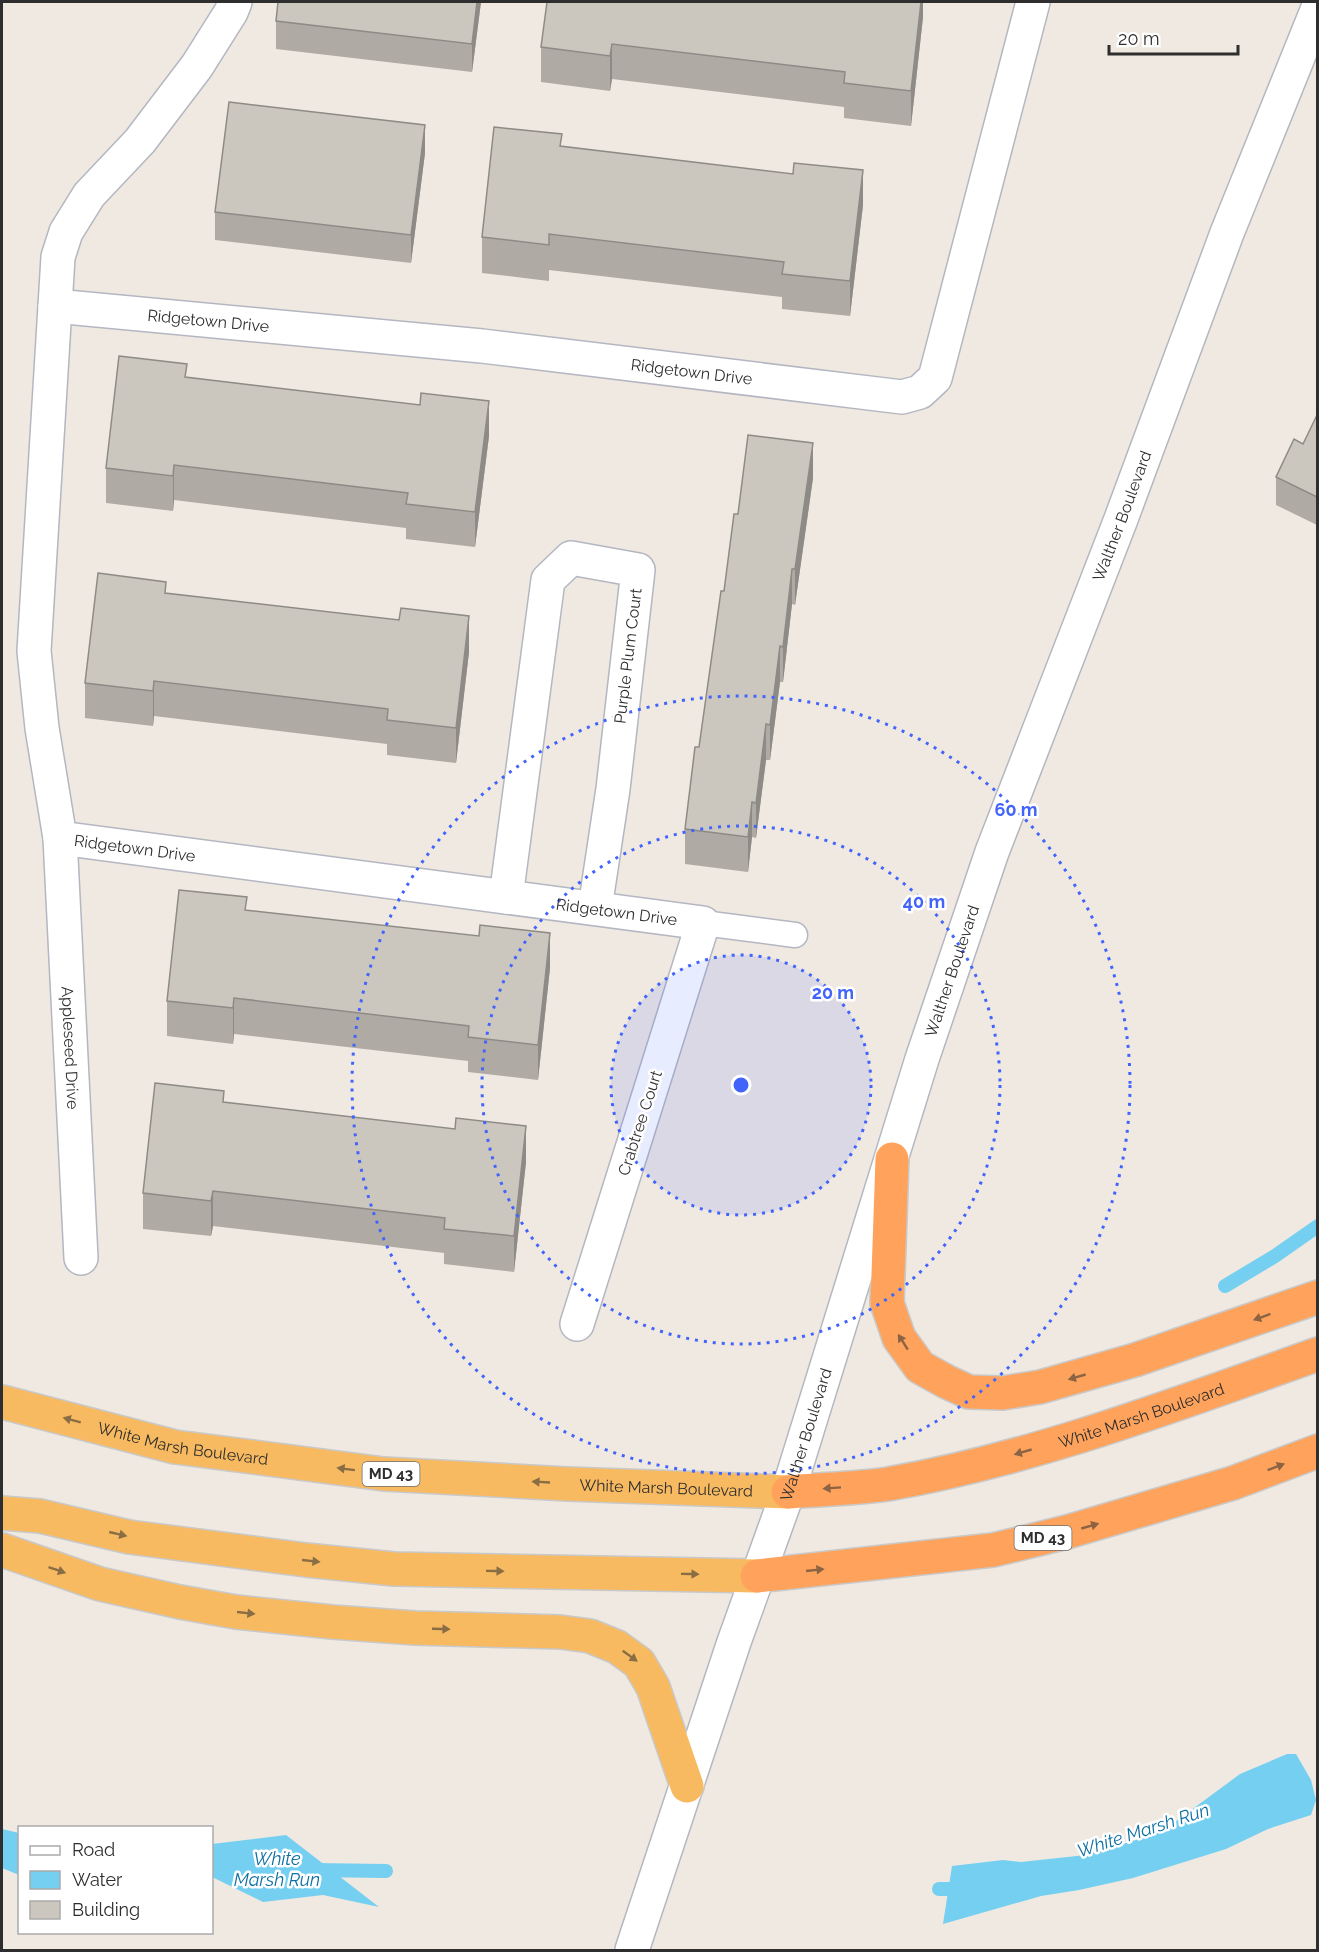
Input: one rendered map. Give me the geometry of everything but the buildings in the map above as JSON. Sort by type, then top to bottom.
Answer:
[{"type":"highway","points":[[892,1159],[887,1303],[899,1338],[920,1367],[969,1392],[1003,1393],[1040,1387],[1136,1360],[1317,1297]]},
{"type":"highway","name":"White Marsh Boulevard","points":[[2,1402],[175,1447],[384,1474],[568,1484],[788,1492],[888,1484],[982,1463],[1112,1427],[1317,1354]]},
{"type":"highway","name":"MD 43","points":[[2,1513],[40,1516],[129,1537],[394,1569],[757,1576],[993,1550],[1067,1532],[1233,1483],[1317,1451]]},
{"type":"highway","points":[[2,1550],[100,1584],[236,1612],[415,1628],[560,1632],[590,1636],[617,1647],[639,1663],[652,1687],[687,1786]]},
{"type":"street","name":"Ridgetown Drive","points":[[235,2],[197,66],[140,141],[89,195],[66,232],[58,257],[34,651],[42,728],[60,838],[703,923]]},
{"type":"street","name":"Ridgetown Drive","points":[[55,306],[482,346],[902,397],[920,392],[934,378],[1033,2]]},
{"type":"street","name":"Walther Boulevard","points":[[632,1950],[757,1576],[788,1492],[922,1059],[992,852],[1117,531],[1227,233],[1317,8]]},
{"type":"street","name":"Purple Plum Court","points":[[506,897],[548,580],[571,558],[638,570],[613,789],[595,908]]},
{"type":"street","name":"Appleseed Drive","points":[[60,838],[81,1258]]},
{"type":"street","name":"Crabtree Court","points":[[577,1323],[703,923]]},
{"type":"lane","points":[[703,923],[795,935]]},
{"type":"water","name":"White Marsh Run","points":[[1287,1754],[1296,1754],[1311,1780],[1316,1800],[1311,1815],[1268,1829],[1226,1849],[1133,1878],[1041,1896],[943,1924],[952,1866],[1003,1860],[1021,1862],[1086,1855],[1146,1837],[1167,1828],[1240,1774]]},
{"type":"water","points":[[2,1829],[18,1833],[18,1875],[2,1868]]},
{"type":"water","name":"White Marsh Run","points":[[286,1835],[379,1907],[323,1895],[263,1902],[213,1877],[213,1844]]},
{"type":"waterway","points":[[1225,1286],[1275,1256],[1318,1226]]},
{"type":"waterway","name":"White Marsh Run","points":[[313,1870],[386,1871]]},
{"type":"waterway","name":"White Marsh Run","points":[[939,1889],[964,1889]]}]
